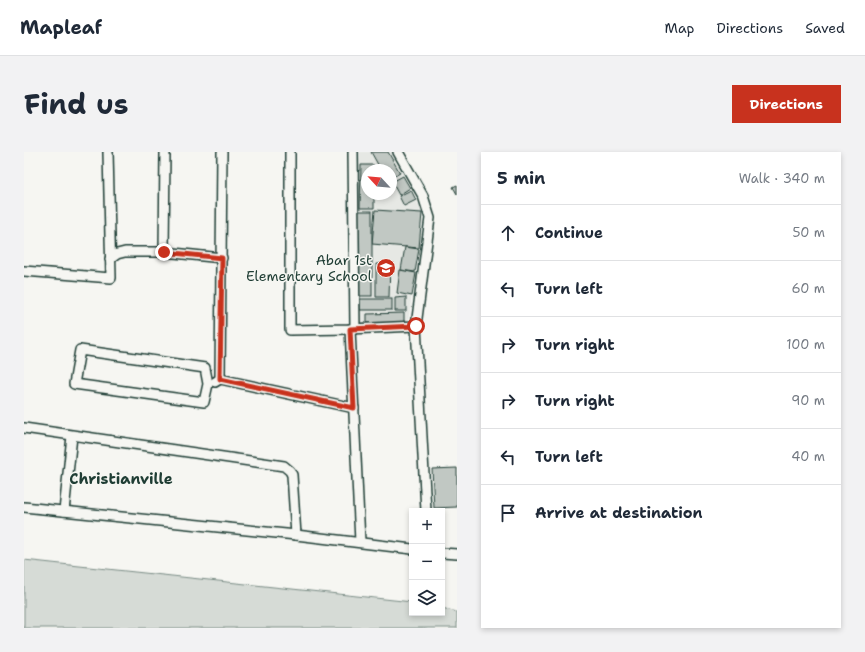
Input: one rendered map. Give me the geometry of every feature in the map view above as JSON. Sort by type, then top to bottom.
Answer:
[{"type":"street","points":[[24,271],[111,278],[108,152]]},
{"type":"street","points":[[164,252],[165,152]]},
{"type":"street","points":[[220,379],[222,152]]},
{"type":"street","points":[[290,152],[290,330],[416,326]]},
{"type":"street","points":[[353,152],[352,329],[360,542]]},
{"type":"street","points":[[398,152],[423,196],[430,218],[416,326],[426,508]]},
{"type":"street","points":[[110,259],[121,253],[164,252],[222,258]]},
{"type":"street","points":[[80,350],[205,368],[208,384],[204,402],[74,384],[80,350]]},
{"type":"street","points":[[208,384],[220,379],[354,408]]},
{"type":"street","points":[[24,428],[286,467],[292,475],[296,534]]},
{"type":"street","points":[[64,511],[72,436]]},
{"type":"street","points":[[24,507],[296,534],[409,549]]},
{"type":"street","points":[[445,553],[457,554]]},
{"type":"shaded area","name":"Abar 1st Elementary School","points":[[357,152],[392,152],[422,211],[408,325],[357,326]]},
{"type":"shaded area","points":[[24,560],[409,602],[409,616],[445,616],[445,609],[457,612],[457,628],[24,628]]},
{"type":"building","points":[[371,152],[388,152],[395,164],[378,164]]},
{"type":"building","points":[[361,165],[361,200],[374,200],[374,208],[360,208]]},
{"type":"building","points":[[397,168],[400,173],[397,175]]},
{"type":"building","points":[[403,176],[410,188],[399,195],[397,191],[397,179]]},
{"type":"building","points":[[457,185],[457,194],[453,187]]},
{"type":"building","points":[[411,190],[416,200],[404,206],[399,196]]},
{"type":"building","points":[[375,210],[422,213],[419,248],[372,244]]},
{"type":"building","points":[[357,211],[372,211],[372,296],[357,296]]},
{"type":"building","points":[[405,247],[419,249],[415,272],[401,270]]},
{"type":"building","points":[[376,264],[390,264],[389,297],[376,297]]},
{"type":"building","points":[[400,270],[416,273],[412,296],[397,293]]},
{"type":"building","points":[[406,297],[406,311],[395,311],[395,298]]},
{"type":"building","points":[[360,299],[392,299],[392,310],[360,310]]},
{"type":"building","points":[[404,313],[404,326],[367,326],[367,314]]},
{"type":"building","points":[[457,468],[457,507],[434,508],[432,469]]},
{"type":"place","name":"Abar 1st Elementary School","points":[[386,268]]},
{"type":"district","name":"Christianville","points":[[121,479]]},
{"type":"route","points":[[164,252],[222,258],[220,379],[354,408],[350,329],[416,326]]}]
